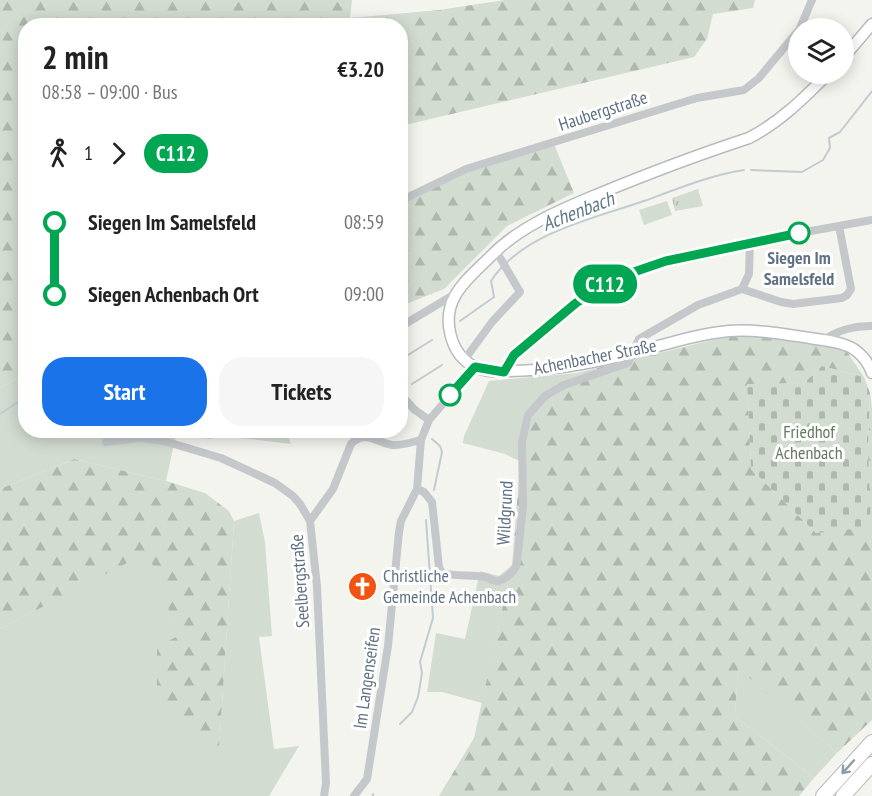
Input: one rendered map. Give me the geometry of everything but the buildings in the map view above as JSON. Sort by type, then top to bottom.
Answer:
[{"type":"highway","points":[[823,796],[872,742]]},
{"type":"highway","points":[[843,796],[872,764]]},
{"type":"main road","points":[[854,45],[871,26]]},
{"type":"main road","points":[[455,294],[496,251],[518,234],[565,208],[660,168],[762,131],[776,123],[817,84]]},
{"type":"main road","name":"Achenbacher Straße","points":[[455,294],[450,308],[449,332],[465,359],[475,367],[504,372],[562,366],[634,353],[696,336],[730,331],[770,333],[846,345],[860,353],[870,366],[872,373]]},
{"type":"street","name":"Haubergstraße","points":[[804,18],[812,0]]},
{"type":"street","name":"Haubergstraße","points":[[408,197],[466,169],[697,98],[744,90],[759,78],[788,43]]},
{"type":"street","points":[[504,372],[514,355],[576,303],[607,283],[631,272],[666,261],[750,242],[872,220]]},
{"type":"street","points":[[634,353],[639,339],[698,305],[742,289],[792,304],[842,298],[851,289],[838,226]]},
{"type":"street","points":[[742,289],[749,274],[750,242]]},
{"type":"street","points":[[465,359],[492,322],[520,292],[496,251]]},
{"type":"street","points":[[408,322],[455,294]]},
{"type":"street","points":[[823,340],[853,326],[872,326]]},
{"type":"street","name":"Wildgrund","points":[[417,489],[424,492],[432,502],[439,567],[442,573],[450,576],[483,576],[494,580],[507,576],[516,568],[519,552],[523,507],[522,442],[528,416],[545,396],[564,385],[628,363],[634,353]]},
{"type":"street","name":"Im Langenseifen","points":[[354,796],[367,779],[388,646],[399,532],[401,522],[417,489],[421,440],[429,420],[475,367]]},
{"type":"street","points":[[408,403],[429,420]]},
{"type":"street","name":"Seelbergstraße","points":[[106,442],[140,438],[164,441],[221,458],[285,490],[293,496],[310,521],[317,586],[326,783],[324,796]]},
{"type":"street","points":[[310,521],[333,489],[351,444],[356,438]]},
{"type":"street","points":[[375,438],[394,445],[421,440]]},
{"type":"green space","points":[[0,0],[352,0],[350,18],[18,18],[18,377],[0,388]]},
{"type":"green space","points":[[505,0],[755,0],[753,8],[713,14],[707,39],[694,57],[408,124],[408,18],[350,18],[439,10]]},
{"type":"green space","points":[[554,144],[574,193],[507,226],[444,289],[408,303],[408,194],[472,165]]},
{"type":"green space","points":[[698,189],[703,206],[675,211],[672,198]]},
{"type":"green space","points":[[667,201],[672,215],[644,225],[639,210]]},
{"type":"green space","points":[[737,334],[845,349],[864,377],[822,366],[804,383],[747,385],[751,469],[816,533],[868,451],[870,393],[872,408],[872,720],[837,753],[738,668],[735,716],[814,778],[799,796],[439,796],[474,738],[512,565],[524,417],[577,373]]},
{"type":"green space","name":"Friedhof Achenbach","points":[[822,366],[864,377],[870,393],[868,451],[871,527],[816,533],[751,469],[747,384],[804,383]]},
{"type":"green space","points":[[577,373],[524,417],[521,462],[505,454],[463,443],[489,381]]},
{"type":"green space","points":[[18,377],[18,438],[175,438],[166,481],[74,459],[0,489],[0,388]]},
{"type":"green space","points":[[242,438],[289,438],[291,444]]},
{"type":"green space","points":[[74,459],[166,481],[205,493],[229,511],[234,521],[219,750],[157,698],[157,647],[178,636],[148,552],[0,629],[0,489]]},
{"type":"green space","points":[[259,513],[265,542],[272,636],[259,637],[274,749],[299,746],[269,796],[0,796],[0,629],[148,551],[219,750],[234,521]]},
{"type":"green space","points":[[512,565],[482,703],[442,692],[427,692],[436,633],[465,639],[480,571],[499,576]]},
{"type":"green space","points":[[738,667],[837,753],[814,778],[735,716]]},
{"type":"waterway","name":"Achenbach","points":[[751,170],[802,172],[823,160],[830,148],[829,138],[840,132],[872,91]]},
{"type":"waterway","name":"Achenbach","points":[[460,321],[494,297],[491,281],[505,264],[522,250],[541,239],[562,229],[695,182],[744,170]]},
{"type":"waterway","points":[[408,355],[432,340]]},
{"type":"waterway","name":"Achenbach","points":[[412,384],[442,365]]},
{"type":"waterway","points":[[0,414],[18,402]]},
{"type":"waterway","name":"Achenbach","points":[[432,439],[440,446],[442,452],[434,490]]},
{"type":"waterway","name":"Achenbach","points":[[400,724],[412,712],[418,697],[422,673],[420,662],[433,618],[426,520]]},
{"type":"bus line","name":"C112","points":[[450,395],[475,367],[504,372],[514,355],[576,303],[619,277],[666,261],[799,233]]},
{"type":"place","name":"Siegen Im Samelsfeld","points":[[799,233]]},
{"type":"place","name":"Christliche Gemeinde Achenbach","points":[[362,586]]}]
